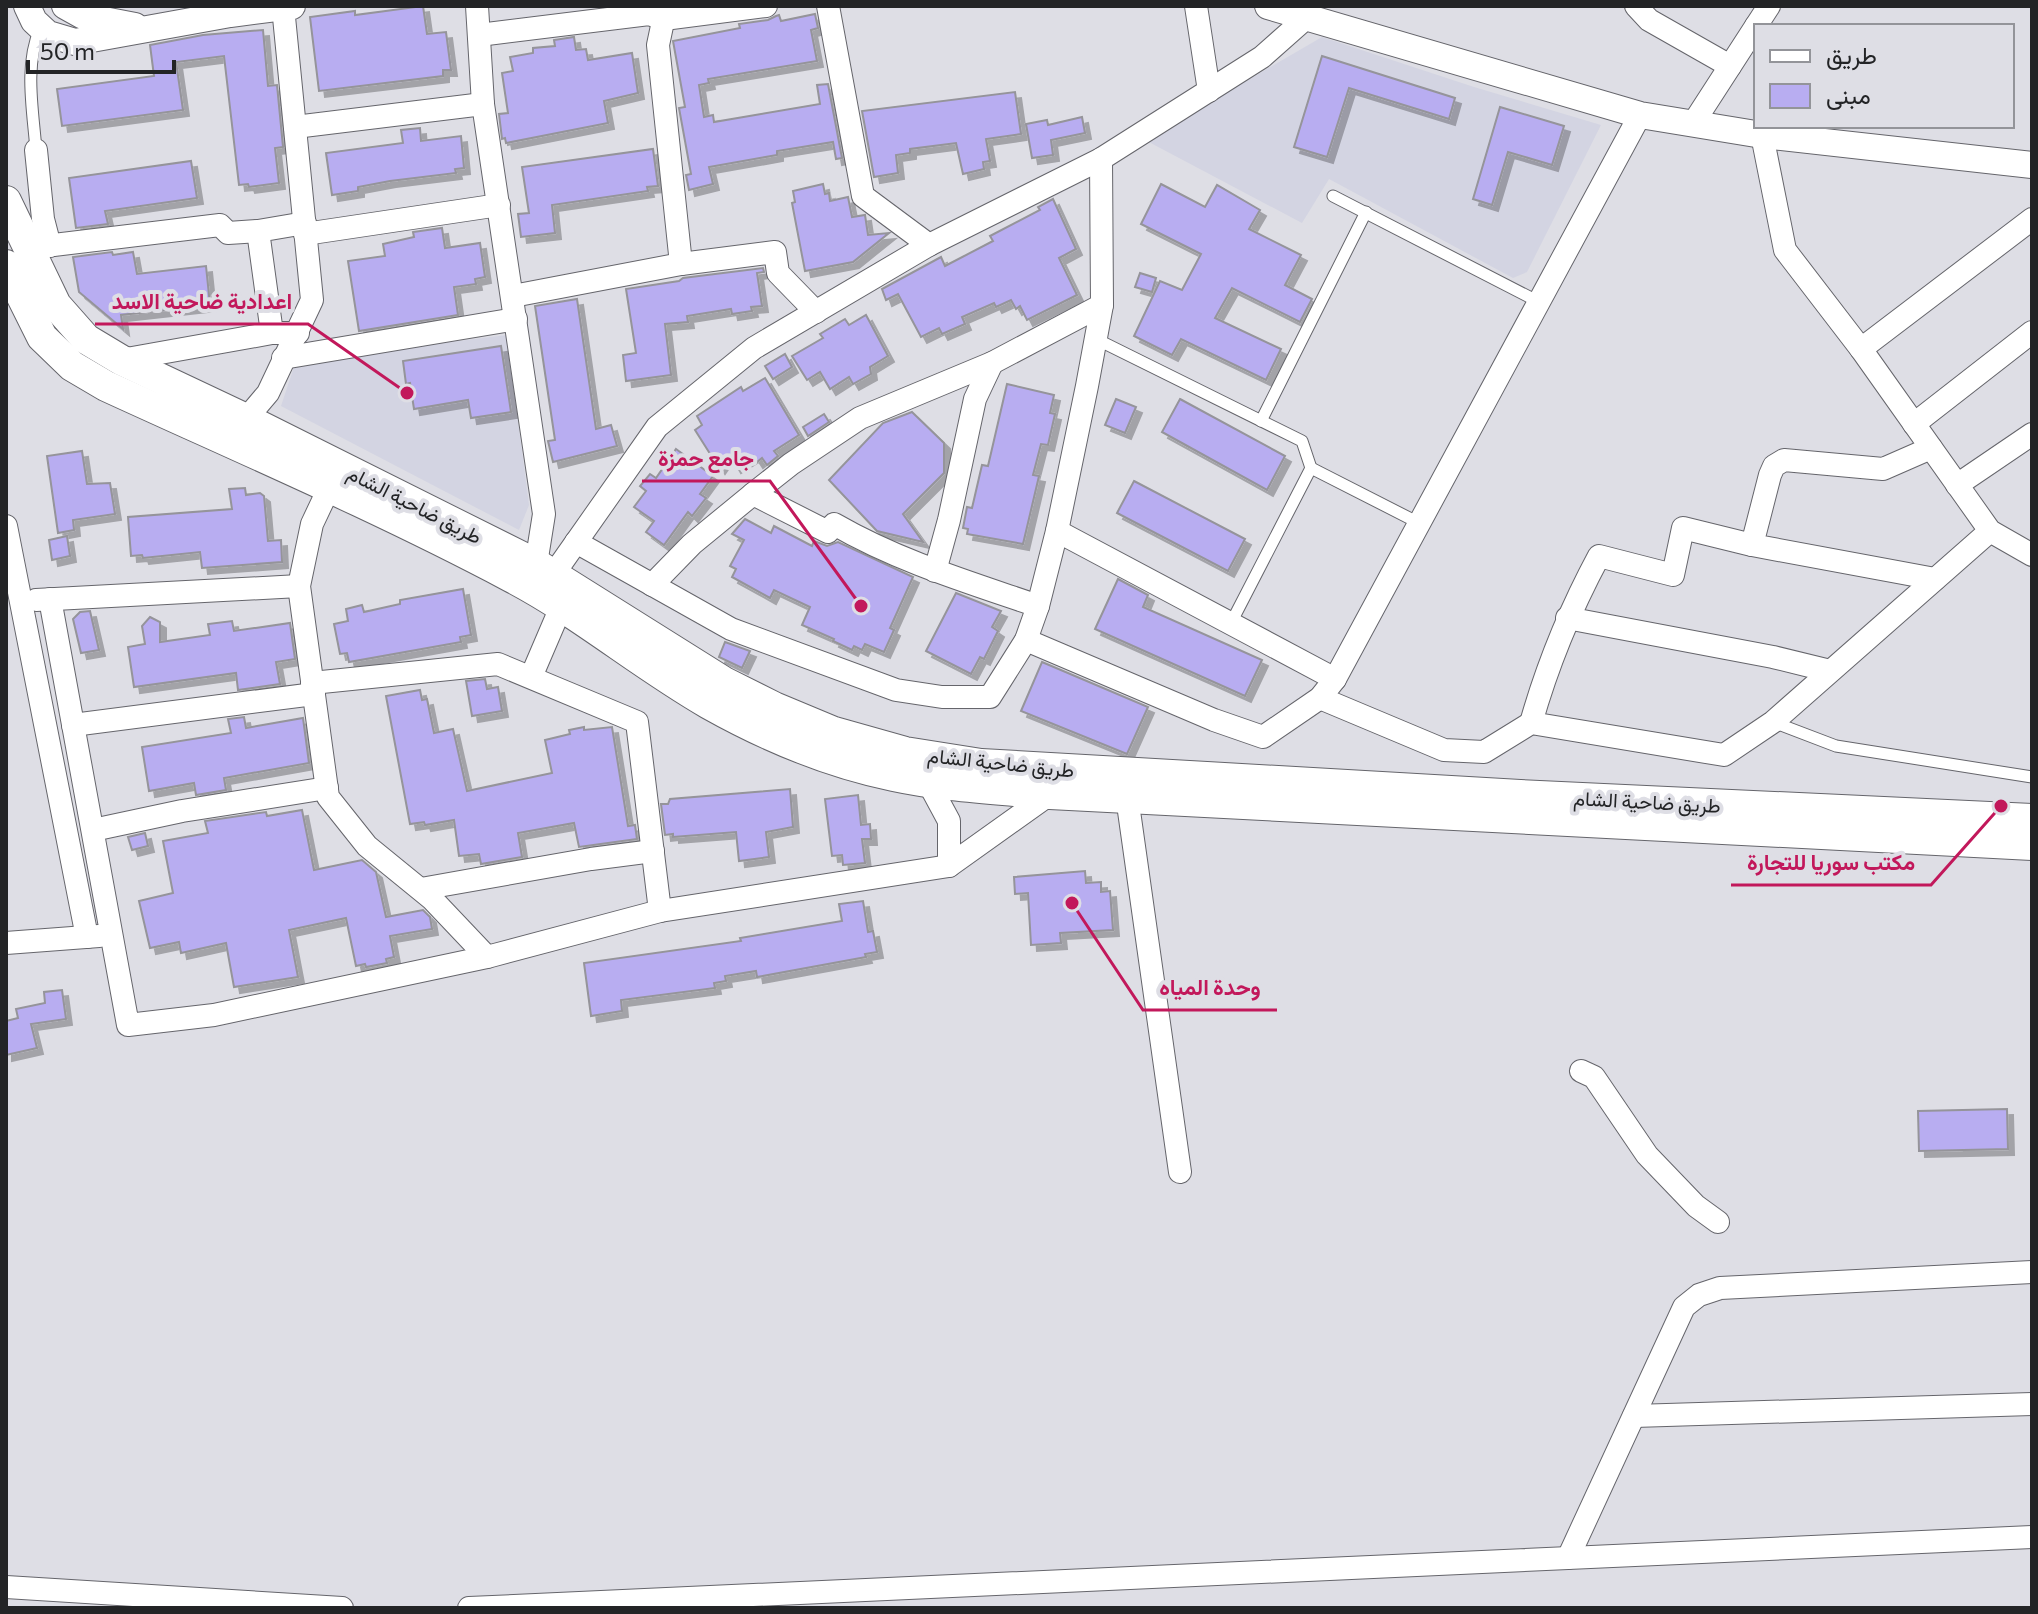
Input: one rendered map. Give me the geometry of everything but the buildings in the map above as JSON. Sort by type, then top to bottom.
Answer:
[{"type":"main road","name":"طريق ضاحية الشام","points":[[6,201],[42,337],[72,366],[106,386],[329,488],[509,576],[708,704],[832,759],[928,782],[1050,794],[2032,845]]},
{"type":"main road","name":"طريق ضاحية الشام","points":[[20,261],[86,339],[121,360],[246,419],[544,570],[737,688],[834,732],[905,752],[981,764],[1520,795],[2032,819]]},
{"type":"street","points":[[65,6],[83,16],[151,29]]},
{"type":"street","points":[[477,6],[483,104],[544,514],[544,570]]},
{"type":"street","points":[[479,35],[649,14],[766,6]]},
{"type":"street","points":[[828,6],[863,196],[929,245]]},
{"type":"street","points":[[1196,6],[1209,91]]},
{"type":"street","points":[[1268,6],[1640,115],[1762,135],[2032,165]]},
{"type":"street","points":[[1636,6],[1649,20],[1730,66]]},
{"type":"street","points":[[1757,24],[1769,6]]},
{"type":"street","points":[[34,17],[56,39],[75,42],[151,29],[230,10],[288,7],[295,127],[312,300],[268,393],[246,419]]},
{"type":"street","points":[[665,13],[658,45],[681,264]]},
{"type":"street","points":[[544,570],[576,542],[657,427],[754,348],[929,245],[1101,159],[1262,57],[1306,18]]},
{"type":"street","points":[[1692,125],[1754,29]]},
{"type":"street","points":[[295,127],[483,104]]},
{"type":"street","points":[[1026,640],[1214,720],[1263,737],[1320,698],[1335,679],[1640,115]]},
{"type":"street","points":[[1762,135],[1785,250],[1861,349],[1990,531],[2032,555]]},
{"type":"street","points":[[20,261],[43,219],[36,150]]},
{"type":"street","points":[[576,542],[731,629],[896,690],[942,697],[990,697],[1026,640],[1057,531],[1102,305],[1101,159]]},
{"type":"street","points":[[20,261],[220,225],[228,233],[305,229],[499,205]]},
{"type":"street","points":[[1861,349],[2032,219]]},
{"type":"street","points":[[258,231],[272,333]]},
{"type":"street","points":[[513,296],[681,264],[775,252],[778,273],[816,312]]},
{"type":"street","points":[[652,585],[692,544],[753,494],[791,464],[860,418],[992,363],[1102,305]]},
{"type":"street","points":[[283,358],[516,319]]},
{"type":"street","points":[[1914,424],[2032,332]]},
{"type":"street","points":[[121,360],[272,333],[298,333]]},
{"type":"street","points":[[935,571],[975,399],[992,363]]},
{"type":"street","points":[[1957,485],[2032,434]]},
{"type":"street","points":[[1752,545],[1770,475],[1774,466],[1784,460],[1883,469],[1931,448]]},
{"type":"street","points":[[329,488],[312,524],[299,586],[328,797],[367,846],[421,889],[487,957]]},
{"type":"street","points":[[753,494],[828,532],[834,524],[897,557],[1038,606]]},
{"type":"street","points":[[1531,723],[1545,672],[1567,618],[1599,556],[1673,575],[1683,528],[1752,545],[1935,579]]},
{"type":"street","points":[[1057,531],[1335,679]]},
{"type":"street","points":[[1320,698],[1444,750],[1484,752],[1531,723],[1724,755],[1773,722],[1990,531]]},
{"type":"street","points":[[7,534],[87,937]]},
{"type":"street","points":[[20,601],[299,586]]},
{"type":"street","points":[[50,599],[128,1025],[214,1015],[487,957],[660,911],[949,866],[1050,794]]},
{"type":"street","points":[[531,677],[561,607]]},
{"type":"street","points":[[1567,618],[1773,657],[1830,671]]},
{"type":"street","points":[[73,725],[313,688],[498,664],[637,722],[660,911]]},
{"type":"street","points":[[928,782],[949,821],[949,866]]},
{"type":"street","points":[[93,830],[182,811],[327,788]]},
{"type":"street","points":[[1127,797],[1180,1172]]},
{"type":"street","points":[[421,889],[653,851]]},
{"type":"street","points":[[6,943],[112,935]]},
{"type":"street","points":[[1581,1071],[1594,1077],[1647,1155],[1696,1206],[1718,1222]]},
{"type":"street","points":[[1568,1558],[1684,1307],[1699,1295],[1720,1288],[2032,1272]]},
{"type":"street","points":[[1634,1416],[2032,1404]]},
{"type":"street","points":[[469,1608],[2032,1537]]},
{"type":"street","points":[[6,1587],[342,1608]]},
{"type":"lane","points":[[34,17],[31,67],[36,150]]},
{"type":"lane","points":[[1333,196],[1539,302]]},
{"type":"lane","points":[[1261,421],[1366,212]]},
{"type":"lane","points":[[1096,339],[1302,441],[1311,468],[1419,523]]},
{"type":"lane","points":[[1231,623],[1311,468]]},
{"type":"lane","points":[[1773,722],[1836,746],[2032,777]]},
{"type":"shaded area","points":[[1322,37],[1601,125],[1527,272],[1513,278],[1329,179],[1302,223],[1145,140]]},
{"type":"shaded area","points":[[507,335],[529,505],[519,530],[281,406],[296,361]]},
{"type":"place","name":"اعدادية ضاحية الاسد","points":[[407,393]]},
{"type":"place","name":"جامع حمزة","points":[[861,606]]},
{"type":"place","name":"مكتب سوريا للتجارة","points":[[2001,806]]},
{"type":"place","name":"وحدة المياه","points":[[1072,903]]}]
